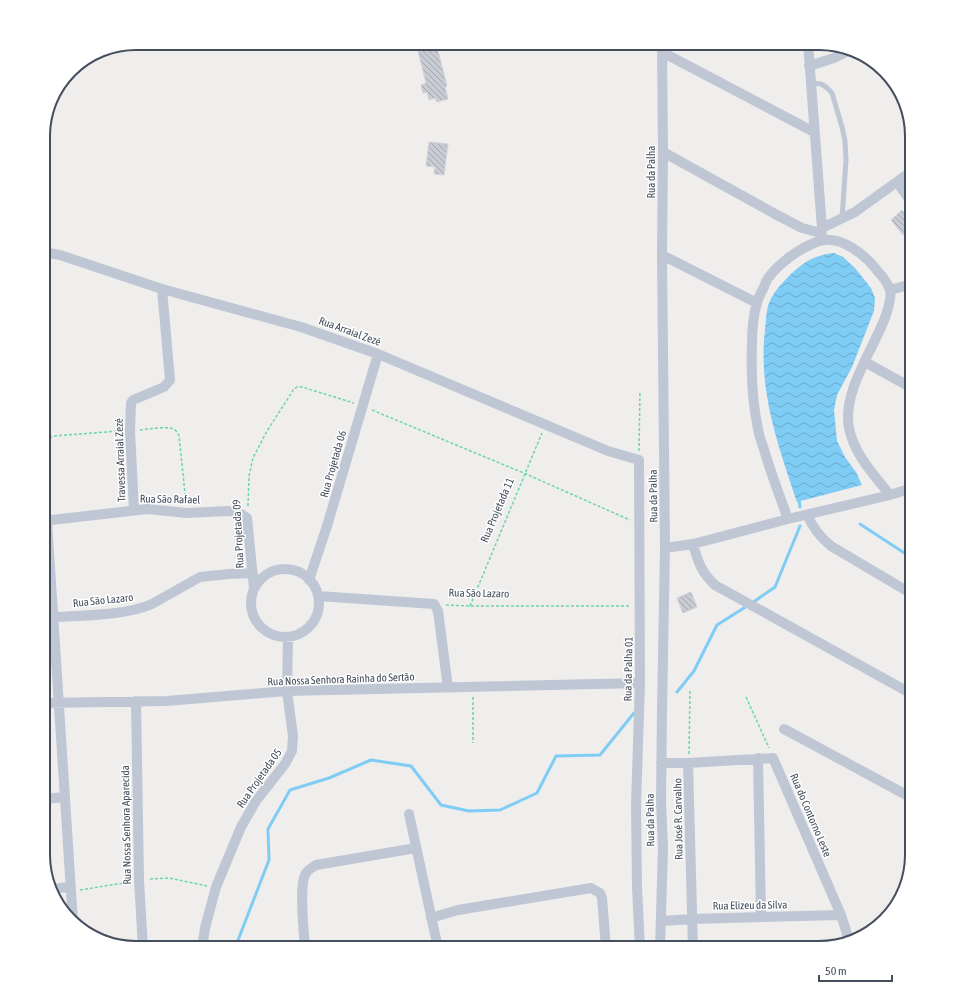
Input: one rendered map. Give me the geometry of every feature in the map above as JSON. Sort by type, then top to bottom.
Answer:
[{"type":"street","name":"Rua da Palha","points":[[660,941],[663,848],[661,763],[665,548],[662,255],[662,50]]},
{"type":"street","points":[[666,50],[814,132]]},
{"type":"street","points":[[808,50],[821,234]]},
{"type":"street","points":[[809,66],[843,53]]},
{"type":"street","points":[[663,152],[783,219],[852,247],[861,253],[880,273],[890,290],[888,308],[882,327],[855,384],[849,404],[848,419],[852,441],[858,452],[890,495]]},
{"type":"street","points":[[788,519],[758,430],[753,397],[751,369],[752,327],[757,303],[768,277],[785,261],[842,219],[855,212],[905,176]]},
{"type":"street","points":[[897,182],[905,193]]},
{"type":"street","name":"Rua Arraial Zezé","points":[[50,253],[60,255],[162,289],[301,327],[378,354],[608,451],[639,460]]},
{"type":"street","points":[[662,255],[757,303]]},
{"type":"street","points":[[890,290],[905,286]]},
{"type":"street","name":"Travessa Arraial Zezé","points":[[134,510],[130,431],[132,401],[164,387],[170,380],[162,289]]},
{"type":"street","name":"Rua Projetada 06","points":[[309,580],[327,526],[378,354]]},
{"type":"street","points":[[865,362],[905,384]]},
{"type":"street","name":"Rua da Palha 01","points":[[639,460],[640,683],[636,806],[640,941]]},
{"type":"street","points":[[665,548],[694,544],[788,519],[905,491]]},
{"type":"street","name":"Rua São Rafael","points":[[50,520],[154,509],[187,513],[228,511],[241,514],[247,518]]},
{"type":"street","points":[[807,515],[817,534],[831,546],[905,590]]},
{"type":"street","name":"Rua Projetada 09","points":[[247,518],[254,588]]},
{"type":"street","points":[[694,544],[699,565],[706,577],[714,585],[905,690]]},
{"type":"street","points":[[275,571],[293,571],[302,574],[309,580],[315,587],[319,606],[316,617],[309,627],[300,634],[288,638],[269,634],[255,620],[251,603],[254,588],[267,575],[275,571]]},
{"type":"street","name":"Rua São Lazaro","points":[[50,617],[123,612],[144,608],[160,601],[200,577],[253,573]]},
{"type":"street","name":"Rua São Lazaro","points":[[318,596],[434,604]]},
{"type":"street","points":[[434,604],[438,611],[448,688]]},
{"type":"street","points":[[50,632],[59,702],[72,913]]},
{"type":"street","name":"Rua Projetada 05","points":[[203,941],[204,928],[216,887],[241,827],[256,801],[285,764],[292,751],[293,736],[287,691],[288,638]]},
{"type":"street","name":"Rua Nossa Senhora Rainha do Sertão","points":[[50,703],[167,701],[287,691],[640,683]]},
{"type":"street","name":"Rua Nossa Senhora Aparecida","points":[[136,701],[139,880],[143,941]]},
{"type":"street","points":[[784,729],[905,794]]},
{"type":"street","points":[[758,758],[761,917]]},
{"type":"street","points":[[661,763],[688,764],[773,758]]},
{"type":"street","name":"Rua do Contorno Leste","points":[[773,758],[841,915],[848,936]]},
{"type":"street","name":"Rua José R. Carvalho","points":[[688,764],[693,941]]},
{"type":"street","points":[[50,798],[65,797]]},
{"type":"street","points":[[409,814],[436,941]]},
{"type":"street","points":[[305,941],[302,887],[305,875],[310,869],[316,865],[416,848]]},
{"type":"street","points":[[57,888],[70,887]]},
{"type":"street","points":[[431,918],[458,910],[591,888],[600,893],[602,898],[605,941]]},
{"type":"street","name":"Rua Elizeu da Silva","points":[[661,921],[841,915]]},
{"type":"lane","points":[[811,83],[821,84],[832,93],[842,126],[845,141],[846,160],[842,219]]},
{"type":"path","name":"Rua Projetada 09","points":[[247,518],[249,476],[253,458],[294,389],[297,387],[302,387],[362,406]]},
{"type":"path","points":[[639,460],[640,391]]},
{"type":"path","points":[[362,406],[526,474],[639,525]]},
{"type":"path","name":"Rua Projetada 11","points":[[470,606],[546,424]]},
{"type":"path","points":[[50,438],[53,436],[169,428],[174,429],[179,436],[187,513]]},
{"type":"path","name":"Rua São Lazaro","points":[[434,604],[470,606],[640,606]]},
{"type":"path","points":[[472,687],[473,743]]},
{"type":"path","name":"Rua José R. Carvalho","points":[[688,764],[690,689]]},
{"type":"path","points":[[746,697],[773,758]]},
{"type":"water","points":[[834,253],[843,257],[855,268],[871,288],[875,298],[874,311],[852,367],[837,395],[834,410],[837,441],[845,457],[856,472],[862,485],[797,502],[771,418],[767,396],[764,375],[764,353],[767,312],[770,301],[775,293],[796,269],[816,257]]},
{"type":"building","points":[[438,50],[447,86],[445,87],[448,99],[437,102],[435,98],[429,100],[427,92],[423,93],[421,85],[426,83],[418,51]]},
{"type":"building","points":[[429,142],[448,144],[444,175],[434,174],[435,167],[426,166]]},
{"type":"building","points":[[902,210],[905,214],[905,229],[903,235],[891,220]]},
{"type":"building","points":[[691,592],[697,607],[683,613],[677,598]]},
{"type":"waterway","points":[[799,499],[800,507]]},
{"type":"waterway","points":[[860,524],[905,553]]},
{"type":"waterway","points":[[752,603],[775,587],[800,526]]},
{"type":"waterway","points":[[677,692],[694,671],[717,625],[747,606]]},
{"type":"waterway","points":[[238,941],[269,860],[268,829],[290,790],[329,778],[371,760],[411,766],[441,805],[469,811],[500,810],[537,793],[556,756],[600,755],[634,713]]}]
